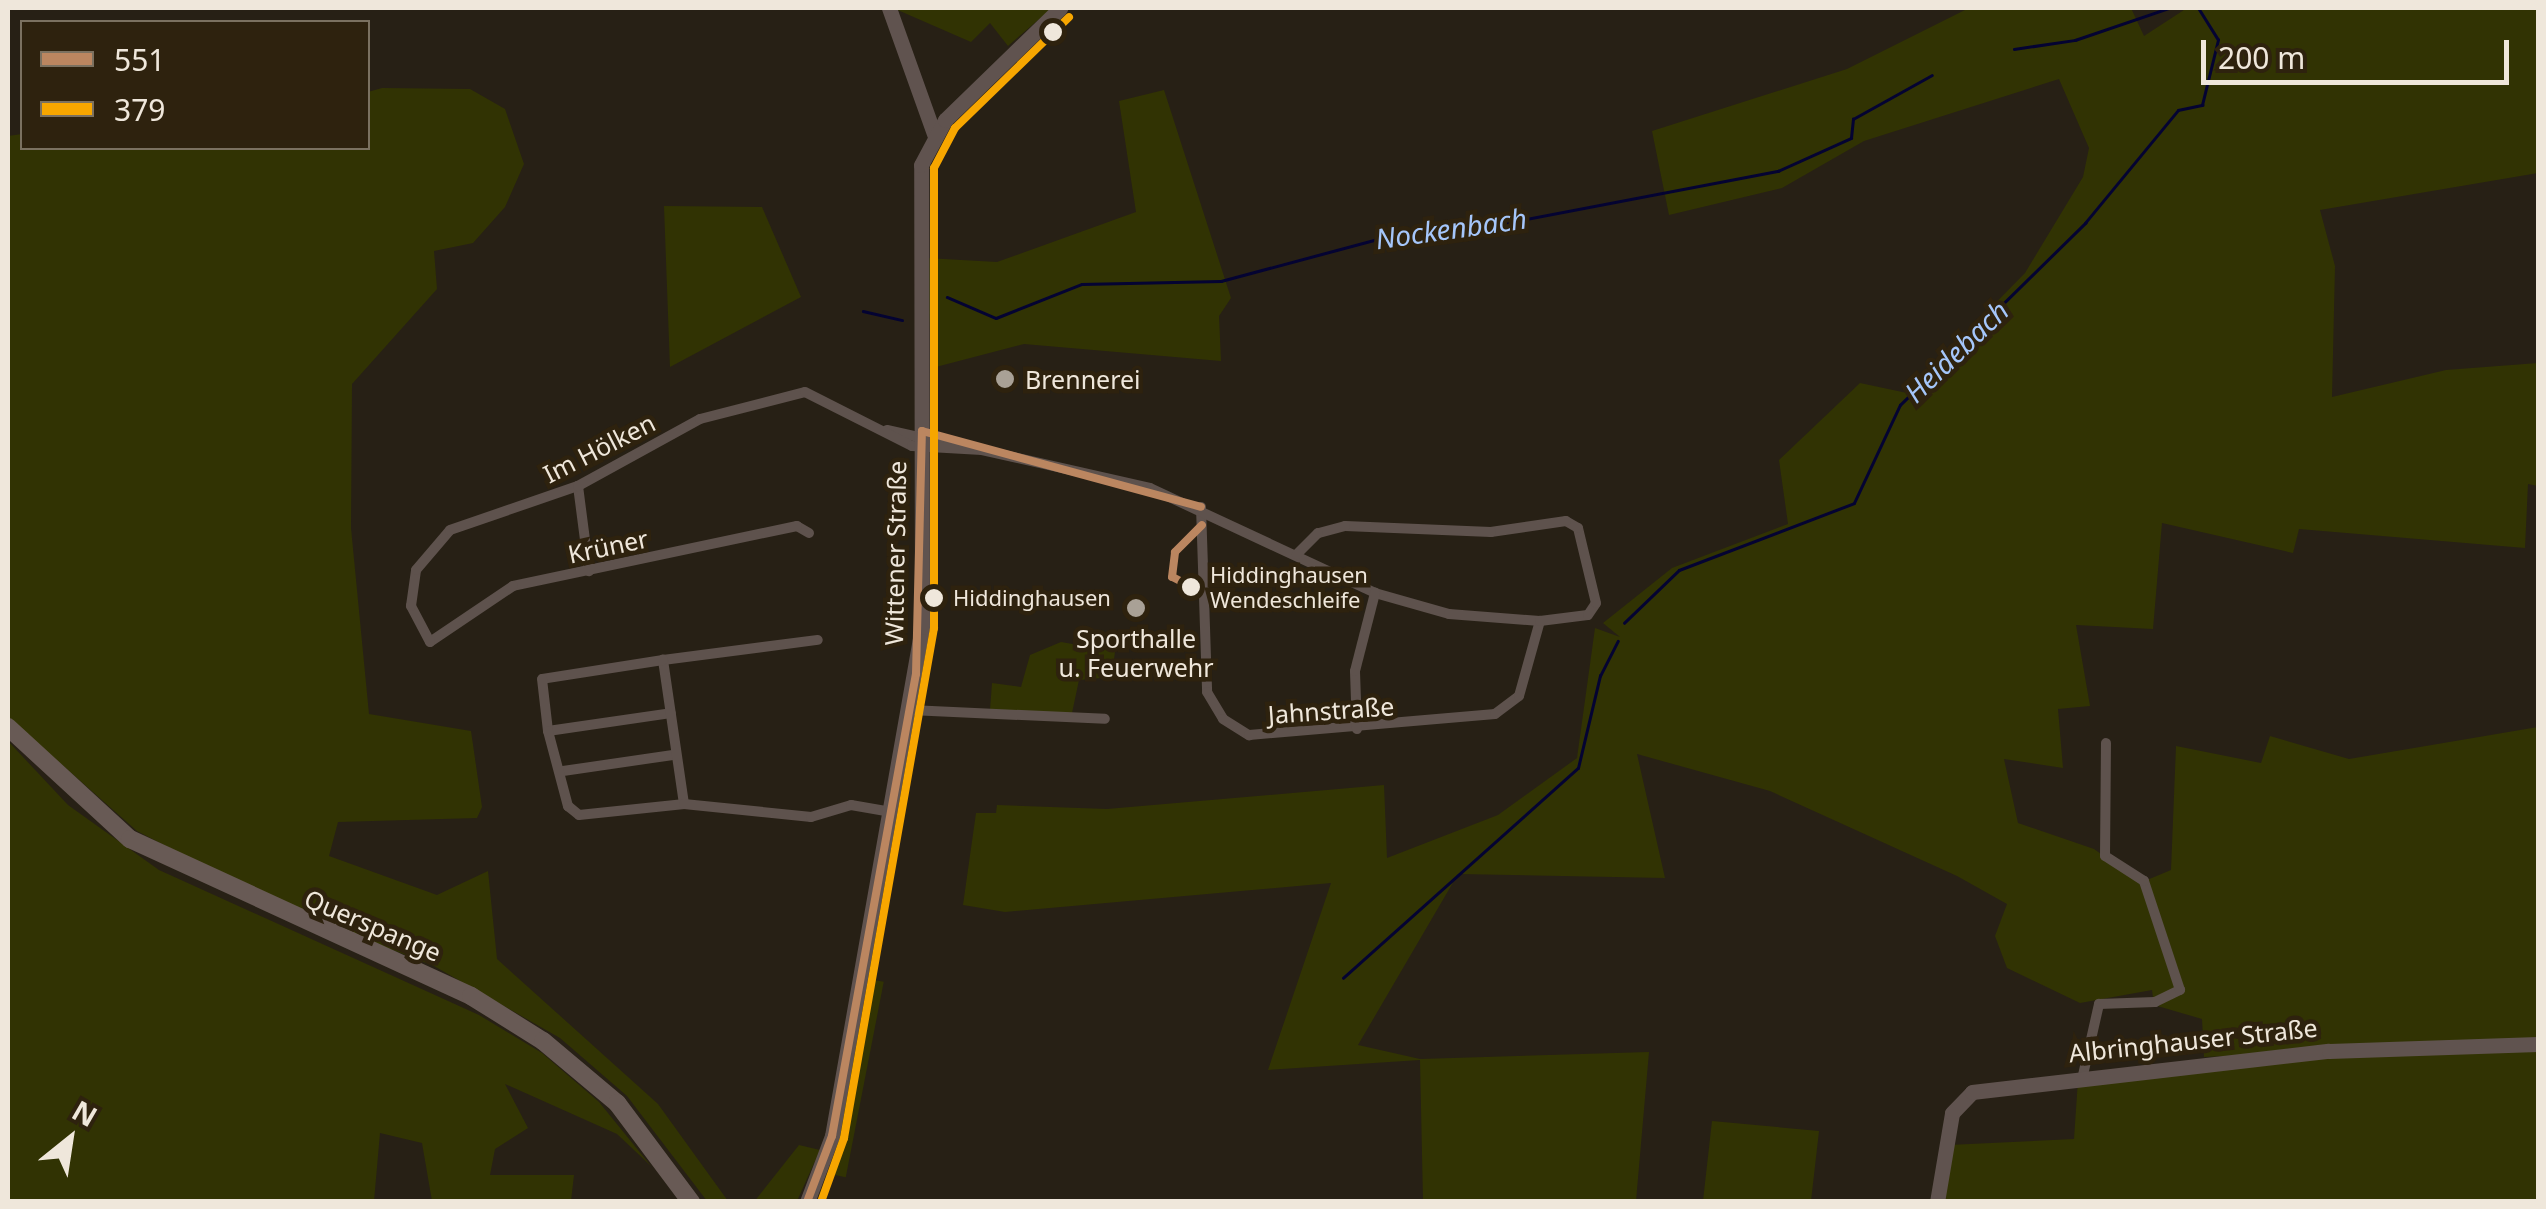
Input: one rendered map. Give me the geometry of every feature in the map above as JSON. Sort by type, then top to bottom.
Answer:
[{"type":"main road","points":[[889,8],[934,134],[1060,8]]},
{"type":"main road","name":"Wittener Straße","points":[[808,1202],[832,1136],[910,710],[924,600],[919,192],[934,134]]},
{"type":"main road","name":"Querspange","points":[[8,727],[130,839],[457,990],[543,1041],[618,1102],[691,1202]]},
{"type":"main road","name":"Albringhauser Straße","points":[[1937,1202],[1950,1122],[1966,1096],[2084,1074],[2538,1044]]},
{"type":"street","name":"Im Hölken","points":[[430,642],[416,628],[410,587],[431,547],[450,530],[578,486],[700,419],[798,392],[922,448]]},
{"type":"street","name":"Im Hölken","points":[[887,430],[922,431]]},
{"type":"street","points":[[922,431],[959,446],[1093,472],[1201,507],[1375,593],[1449,614],[1540,621],[1594,612],[1574,523],[1449,533],[1345,526],[1318,533],[1297,554]]},
{"type":"street","points":[[922,448],[959,446]]},
{"type":"street","points":[[578,486],[589,571]]},
{"type":"street","name":"Jahnstraße","points":[[1201,507],[1207,692],[1223,719],[1270,737],[1507,708],[1540,621]]},
{"type":"street","name":"Krüner","points":[[430,642],[489,594],[797,526],[809,533]]},
{"type":"street","points":[[1356,729],[1355,671],[1375,593]]},
{"type":"street","points":[[818,640],[542,679],[548,731],[562,771],[568,806],[580,815],[684,804],[811,816],[851,806],[892,812]]},
{"type":"street","points":[[663,660],[672,755],[684,804]]},
{"type":"street","points":[[910,710],[1105,719]]},
{"type":"street","points":[[548,731],[670,713]]},
{"type":"street","points":[[2084,1074],[2099,1004],[2155,1002],[2180,990],[2144,881],[2105,856],[2106,744]]},
{"type":"street","points":[[562,771],[672,755]]},
{"type":"shaded area","points":[[893,8],[1052,8],[1008,46],[990,23],[971,42]]},
{"type":"shaded area","points":[[1969,8],[2131,8],[2144,36],[2187,8],[2538,8],[2538,173],[2320,210],[2335,266],[2332,397],[2446,370],[2538,363],[2538,486],[2528,484],[2525,548],[2299,529],[2293,553],[2162,523],[2153,629],[2076,625],[2090,706],[2058,709],[2063,768],[2004,759],[2018,823],[2094,849],[2142,883],[2150,914],[2147,880],[2171,870],[2176,746],[2261,763],[2270,736],[2349,759],[2538,727],[2538,1040],[2204,1057],[2202,1019],[2154,1005],[2152,990],[2080,1003],[2007,968],[1995,936],[2007,904],[1957,876],[1770,791],[1637,754],[1665,878],[1458,874],[1358,1045],[1420,1059],[1649,1052],[1636,1201],[1423,1201],[1420,1060],[1268,1070],[1331,883],[1005,912],[963,905],[976,813],[996,813],[997,805],[1107,809],[1384,785],[1387,858],[1498,815],[1577,758],[1595,628],[1620,637],[1603,623],[1672,568],[1788,524],[1779,460],[1860,383],[1907,393],[2025,273],[2083,177],[2089,148],[2059,79],[1864,141],[1782,188],[1669,215],[1652,131],[1847,69]]},
{"type":"shaded area","points":[[382,88],[470,89],[505,109],[524,164],[505,207],[473,243],[434,251],[437,289],[352,384],[351,528],[369,714],[471,731],[482,807],[477,818],[338,822],[329,856],[437,895],[488,871],[497,959],[658,1104],[728,1201],[707,1201],[627,1096],[560,1038],[434,966],[286,908],[137,831],[8,717],[8,136],[20,134],[20,150],[370,150],[370,91]]},
{"type":"shaded area","points":[[1164,90],[1231,298],[1219,316],[1221,361],[1024,344],[932,368],[926,258],[997,262],[1136,212],[1119,101]]},
{"type":"shaded area","points":[[664,206],[762,207],[801,297],[670,367]]},
{"type":"shaded area","points":[[1117,634],[1112,677],[1079,680],[1072,713],[990,710],[992,683],[1021,687],[1030,655],[1061,642],[1096,648]]},
{"type":"shaded area","points":[[8,741],[68,805],[159,870],[479,1015],[542,1053],[599,1102],[651,1166],[617,1134],[505,1084],[528,1128],[495,1149],[490,1175],[574,1175],[571,1201],[432,1201],[422,1143],[380,1133],[374,1201],[8,1201]]},
{"type":"shaded area","points":[[869,979],[884,982],[846,1177],[831,1174]]},
{"type":"shaded area","points":[[2404,1050],[2538,1051],[2538,1201],[1941,1202],[1949,1145],[2074,1139],[2078,1080]]},
{"type":"shaded area","points":[[1712,1121],[1819,1131],[1811,1201],[1703,1201]]},
{"type":"shaded area","points":[[799,1145],[820,1150],[797,1201],[754,1202]]},
{"type":"waterway","name":"Nockenbach","points":[[2014,49],[2075,40],[2169,8]]},
{"type":"waterway","name":"Heidebach","points":[[1624,623],[1679,570],[1854,503],[1900,405],[2085,223],[2178,110],[2202,105],[2218,40],[2198,8]]},
{"type":"waterway","name":"Nockenbach","points":[[947,297],[996,318],[1082,284],[1221,281],[1430,225],[1458,232],[1778,171],[1851,138],[1853,119],[1932,75]]},
{"type":"waterway","name":"Nockenbach","points":[[863,311],[902,320]]},
{"type":"waterway","name":"Heidebach","points":[[1343,978],[1578,768],[1600,676],[1618,641]]},
{"type":"transit line","name":"379","points":[[821,1202],[844,1138],[934,628],[934,168],[955,128],[1069,17]]},
{"type":"transit line","name":"551","points":[[922,431],[1201,507]]},
{"type":"transit line","name":"551","points":[[807,1202],[832,1136],[916,674],[922,431]]},
{"type":"transit line","name":"551","points":[[1192,587],[1172,577],[1175,552],[1202,525]]},
{"type":"place","name":"Brennerei","points":[[1005,379]]},
{"type":"place","name":"Hiddinghausen Wendeschleife","points":[[1191,587]]},
{"type":"place","name":"Hiddinghausen","points":[[934,598]]},
{"type":"place","name":"Sporthalle u. Feuerwehr","points":[[1136,608]]}]
